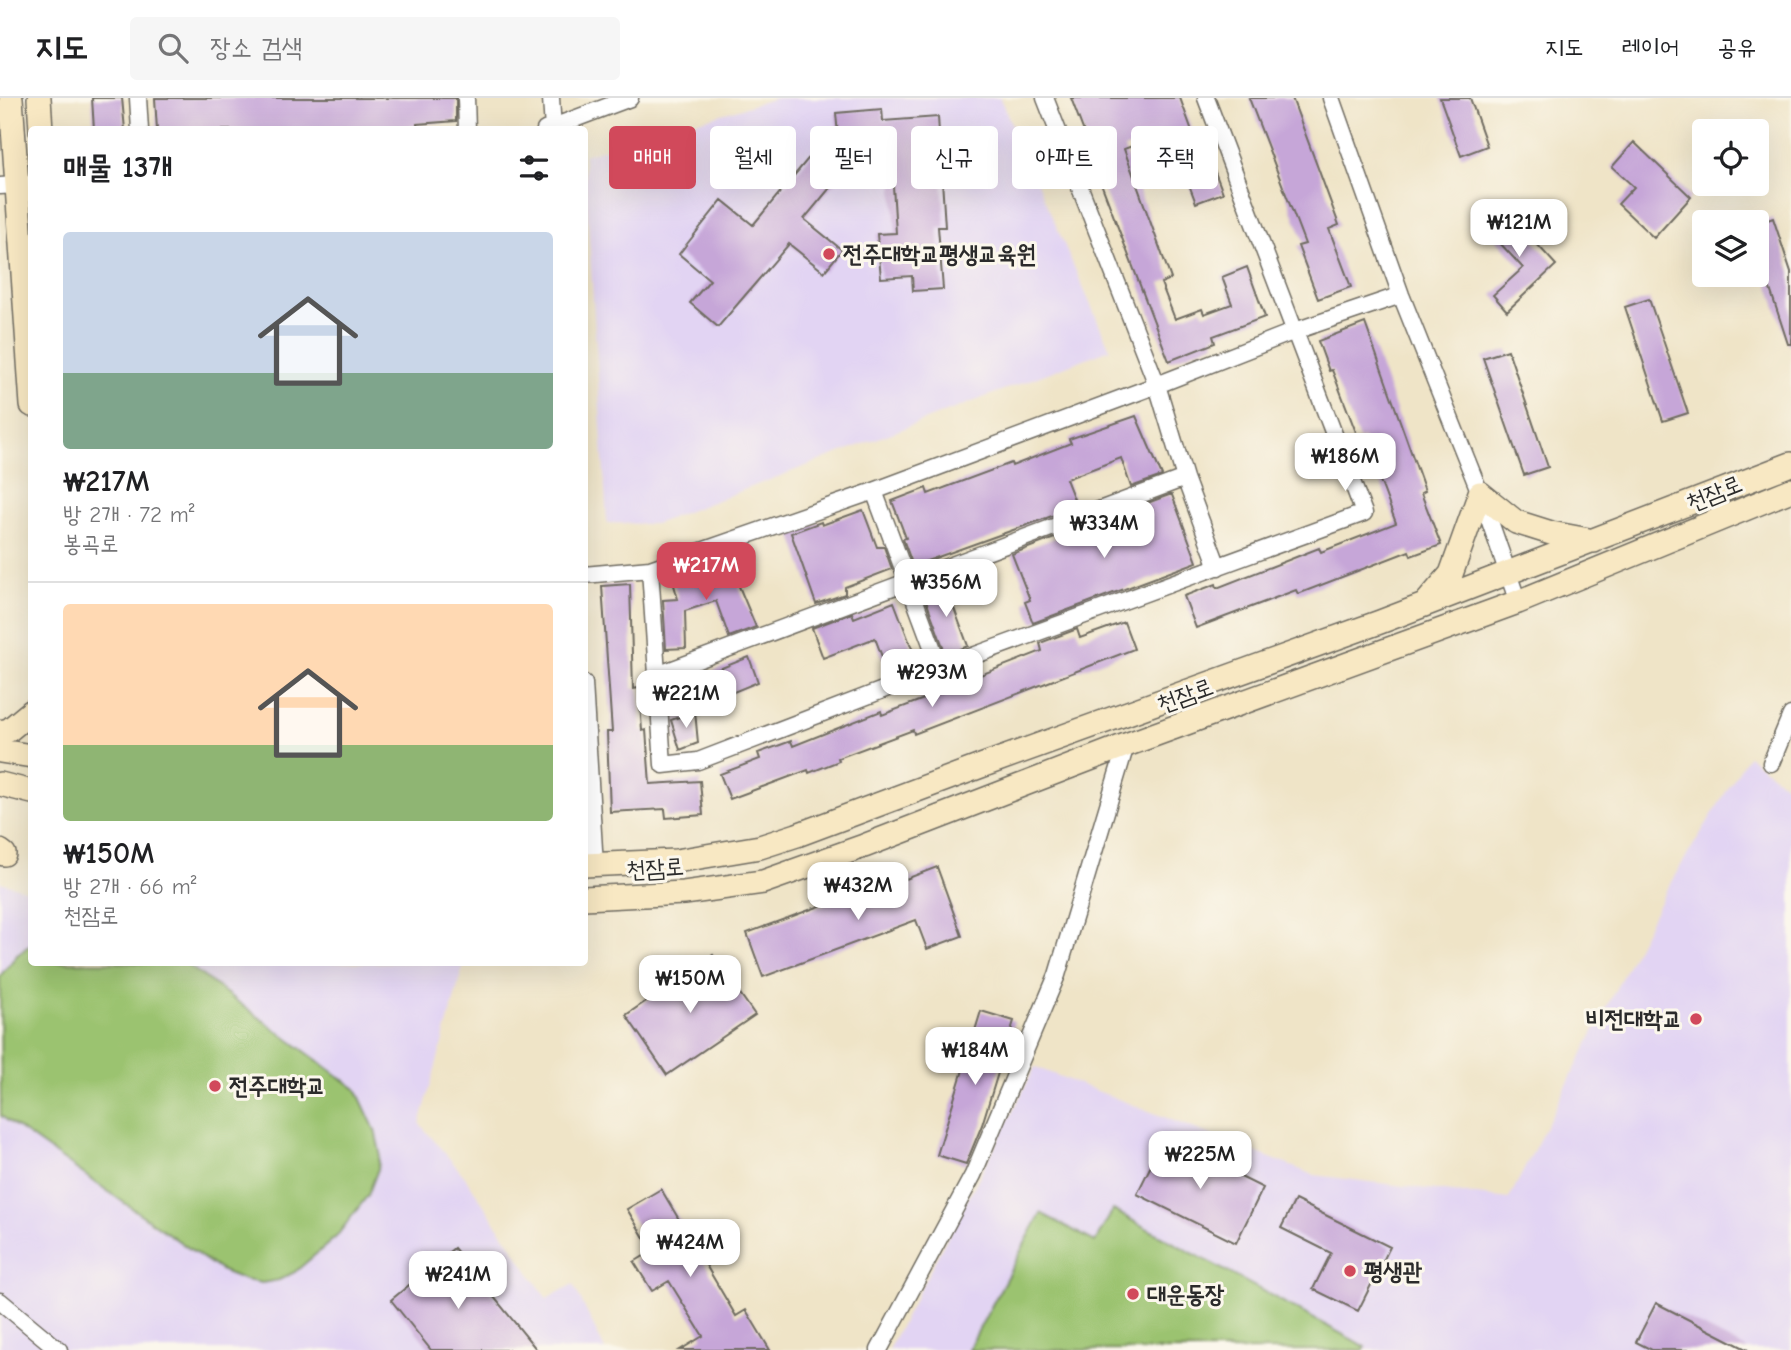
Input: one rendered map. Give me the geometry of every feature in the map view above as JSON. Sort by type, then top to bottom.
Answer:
[{"type":"street","points":[[11,98],[28,350]]},
{"type":"street","points":[[39,98],[41,126]]},
{"type":"street","points":[[138,98],[140,126]]},
{"type":"street","points":[[466,98],[467,126]]},
{"type":"street","points":[[550,126],[551,98]]},
{"type":"street","points":[[558,126],[630,98]]},
{"type":"street","points":[[1045,98],[1157,385],[1185,478],[1218,567]]},
{"type":"street","points":[[650,569],[663,765],[698,761],[940,668],[1364,513],[1206,98]]},
{"type":"street","points":[[1331,98],[1401,295],[1480,493],[1518,602]]},
{"type":"street","points":[[588,575],[650,569],[874,491],[1295,331],[1401,295]]},
{"type":"street","name":"천잠로","points":[[590,866],[676,862],[749,849],[797,835],[1425,605],[1791,464]]},
{"type":"street","points":[[657,675],[1185,478]]},
{"type":"street","name":"천잠로","points":[[588,898],[684,893],[763,882],[1126,745],[1518,602],[1791,490]]},
{"type":"street","points":[[874,491],[940,668]]},
{"type":"street","points":[[1480,493],[1516,522],[1551,533],[1594,541]]},
{"type":"street","points":[[1425,605],[1451,574],[1480,493]]},
{"type":"street","points":[[0,732],[9,730],[28,713]]},
{"type":"street","points":[[1770,763],[1791,715]]},
{"type":"street","points":[[879,1350],[973,1175],[1057,975],[1126,745]]},
{"type":"street","points":[[0,751],[28,755]]},
{"type":"street","points":[[0,784],[28,791]]},
{"type":"street","points":[[588,816],[590,866]]},
{"type":"street","points":[[0,1301],[59,1350]]},
{"type":"shaded area","name":"전주대학교평생교육원","points":[[776,98],[1000,98],[1012,126],[1012,189],[1040,189],[1110,349],[655,524],[607,523],[588,219],[588,154],[609,148],[609,189],[696,189],[696,126],[682,126]]},
{"type":"shaded area","name":"비전대학교","points":[[1748,756],[1791,789],[1791,1350],[888,1350],[1035,1067],[1314,1175],[1509,1199],[1666,890]]},
{"type":"shaded area","name":"전주대학교","points":[[0,882],[28,890],[28,966],[463,966],[420,1124],[465,1177],[547,1299],[573,1284],[605,1350],[0,1350]]},
{"type":"green space","points":[[28,946],[28,966],[189,966],[356,1089],[375,1130],[380,1152],[378,1169],[368,1195],[336,1237],[295,1272],[279,1280],[262,1283],[245,1280],[220,1270],[1,1116],[0,976]]},
{"type":"green space","name":"대운동장","points":[[1113,1210],[1366,1347],[1364,1350],[968,1350],[1041,1213],[1095,1242]]},
{"type":"building","points":[[92,98],[122,98],[125,126],[94,126]]},
{"type":"building","points":[[155,98],[456,98],[456,121],[417,126],[157,126]]},
{"type":"building","points":[[1071,98],[1180,98],[1190,126],[1131,126],[1131,146],[1124,149],[1131,168],[1131,189],[1138,189],[1171,279],[1161,283],[1175,319],[1202,309],[1204,314],[1232,304],[1222,277],[1247,267],[1265,317],[1213,336],[1215,343],[1169,361],[1103,189],[1117,189],[1117,126],[1082,126]]},
{"type":"building","points":[[1249,98],[1292,98],[1339,225],[1329,229],[1351,287],[1318,299],[1298,246],[1305,244]]},
{"type":"building","points":[[1440,98],[1470,98],[1487,146],[1461,156]]},
{"type":"building","points":[[882,109],[883,121],[938,117],[939,126],[911,126],[911,189],[943,189],[945,227],[938,227],[943,289],[913,291],[912,276],[881,278],[877,234],[896,233],[893,189],[897,189],[897,126],[837,126],[836,113]]},
{"type":"building","points":[[1634,142],[1691,197],[1654,238],[1618,204],[1634,187],[1612,167]]},
{"type":"building","points":[[810,156],[810,189],[829,189],[804,219],[842,250],[824,272],[789,244],[718,327],[690,303],[710,280],[679,254],[722,200],[753,225],[783,189],[796,189],[796,173]]},
{"type":"building","points":[[1218,180],[1223,193],[1196,203],[1191,189],[1218,189]]},
{"type":"building","points":[[1506,210],[1556,265],[1507,311],[1493,295],[1523,268],[1486,228]]},
{"type":"building","points":[[1773,218],[1791,272],[1791,344],[1788,344],[1769,286],[1769,220]]},
{"type":"building","points":[[1649,299],[1688,413],[1663,421],[1625,307]]},
{"type":"building","points":[[1365,323],[1425,491],[1421,493],[1441,545],[1411,556],[1409,551],[1298,594],[1296,590],[1196,628],[1184,596],[1216,584],[1217,588],[1319,548],[1321,552],[1396,523],[1364,438],[1359,440],[1318,341]]},
{"type":"building","points":[[1508,350],[1548,467],[1524,475],[1483,358]]},
{"type":"building","points":[[1136,416],[1162,476],[1131,487],[1121,458],[1066,479],[1077,507],[913,566],[892,501],[926,488],[928,494],[1011,463],[1012,466],[1071,443],[1069,439]]},
{"type":"building","points":[[1172,495],[1197,562],[1033,623],[1025,602],[1030,600],[1012,554],[1084,527],[1088,533],[1141,513],[1139,506]]},
{"type":"building","points":[[863,510],[877,547],[884,547],[892,569],[845,587],[845,594],[816,604],[791,533]]},
{"type":"building","points":[[728,560],[756,627],[729,637],[716,601],[685,611],[686,648],[666,649],[663,600],[678,599],[672,578]]},
{"type":"building","points":[[630,584],[633,689],[639,688],[642,731],[646,730],[650,784],[700,781],[703,815],[666,818],[665,809],[610,812],[607,732],[612,732],[602,586]]},
{"type":"building","points":[[945,584],[968,646],[946,655],[923,592]]},
{"type":"building","points":[[894,602],[916,659],[887,670],[875,638],[823,658],[812,628],[852,613],[854,618]]},
{"type":"building","points":[[1124,622],[1134,649],[914,734],[913,730],[838,758],[839,761],[809,773],[808,770],[730,799],[720,774],[760,759],[758,753],[791,741],[793,746],[881,711],[882,715],[953,688],[952,686],[1042,651],[1040,643],[1077,629],[1080,638]]},
{"type":"building","points":[[749,657],[758,682],[724,696],[714,671]]},
{"type":"building","points":[[695,711],[698,743],[680,750],[671,720]]},
{"type":"building","points":[[937,867],[962,936],[927,949],[916,920],[763,977],[747,933],[904,875],[906,879]]},
{"type":"building","points":[[713,955],[755,1015],[667,1075],[626,1015]]},
{"type":"building","points":[[981,1011],[1014,1021],[982,1125],[966,1164],[937,1155]]},
{"type":"building","points":[[1164,1139],[1263,1188],[1236,1243],[1137,1194]]},
{"type":"building","points":[[661,1189],[736,1316],[746,1310],[770,1350],[680,1350],[703,1336],[669,1281],[652,1291],[634,1262],[652,1251],[627,1209]]},
{"type":"building","name":"평생관","points":[[1295,1200],[1390,1247],[1358,1311],[1313,1289],[1331,1253],[1281,1228]]},
{"type":"building","points":[[454,1248],[537,1350],[431,1350],[391,1300]]},
{"type":"building","points":[[1656,1303],[1748,1350],[1652,1350],[1636,1342]]},
{"type":"place","name":"전주대학교평생교육원","points":[[829,254]]},
{"type":"place","name":"비전대학교","points":[[1696,1019]]},
{"type":"place","name":"전주대학교","points":[[215,1086]]},
{"type":"place","name":"평생관","points":[[1350,1271]]},
{"type":"place","name":"대운동장","points":[[1133,1294]]}]
